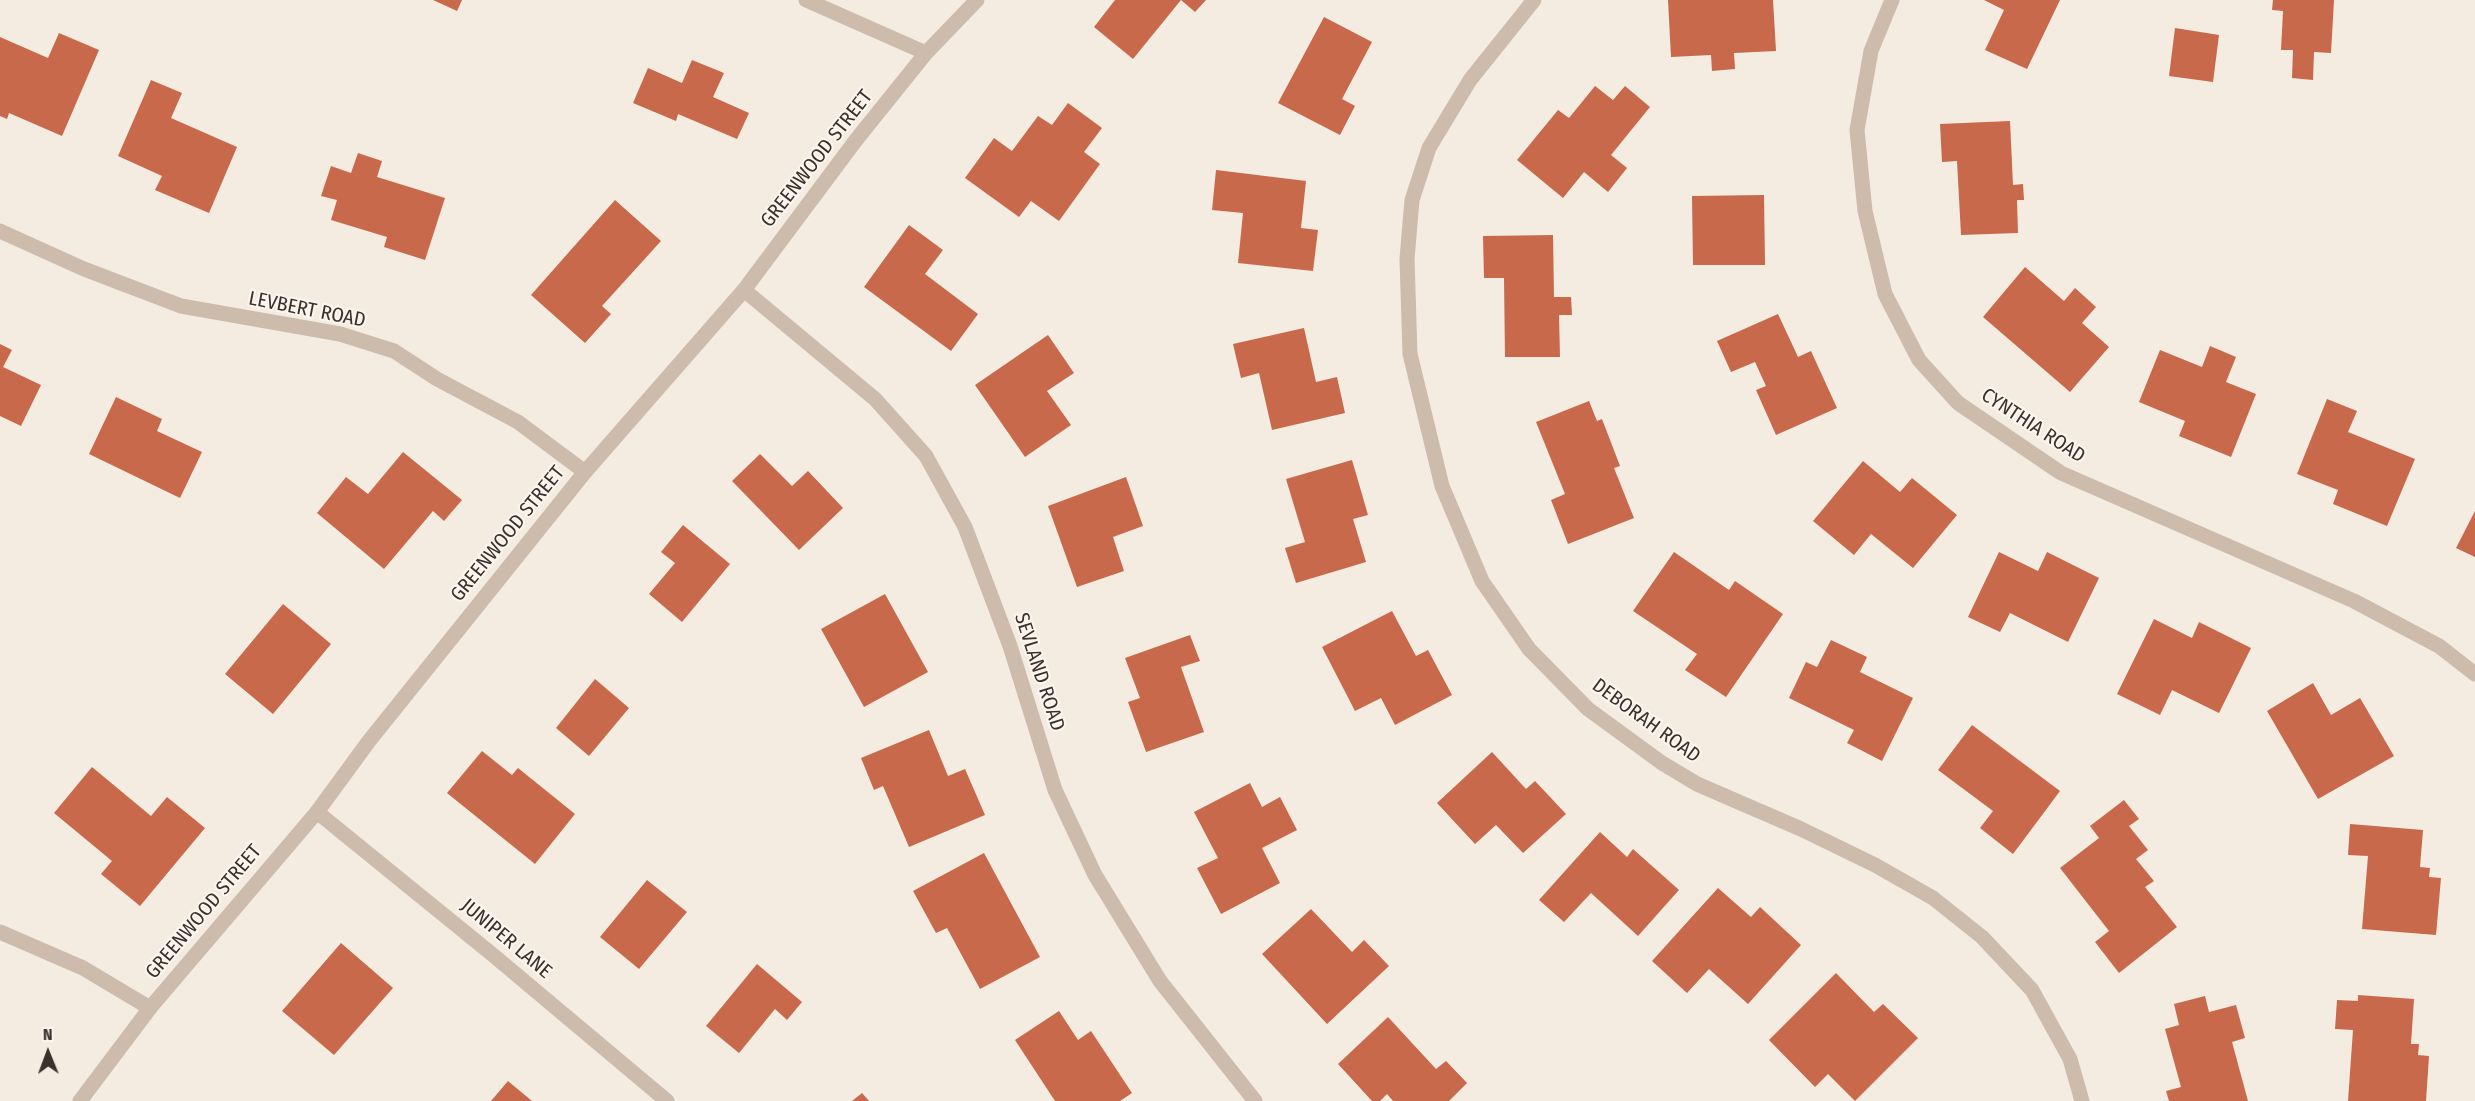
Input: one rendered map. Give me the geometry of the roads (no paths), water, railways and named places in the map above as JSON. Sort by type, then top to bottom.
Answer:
[{"type":"street","points":[[806,0],[927,53]]},
{"type":"street","name":"GREENWOOD STREET","points":[[80,1101],[150,1008],[317,812],[369,741],[585,472],[744,290],[856,140],[927,53],[977,0]]},
{"type":"street","name":"DEBORAH ROAD","points":[[1534,0],[1470,80],[1429,148],[1412,200],[1407,259],[1410,354],[1442,486],[1482,581],[1528,649],[1580,702],[1662,763],[1697,783],[1875,865],[1933,898],[1982,937],[2032,990],[2070,1059],[2082,1101]]},
{"type":"street","name":"CYNTHIA ROAD","points":[[1892,0],[1871,51],[1857,130],[1865,211],[1886,294],[1919,360],[1958,403],[2061,473],[2354,601],[2439,646],[2475,674]]},
{"type":"street","name":"LEVBERT ROAD","points":[[0,231],[84,269],[181,306],[340,334],[394,351],[437,379],[518,422],[585,472]]},
{"type":"street","name":"SEVLAND ROAD","points":[[744,290],[875,399],[926,456],[965,527],[1010,646],[1055,790],[1095,875],[1160,981],[1255,1101]]},
{"type":"street","name":"JUNIPER LANE","points":[[317,812],[493,955],[666,1101]]},
{"type":"street","points":[[0,932],[82,968],[150,1008]]}]
